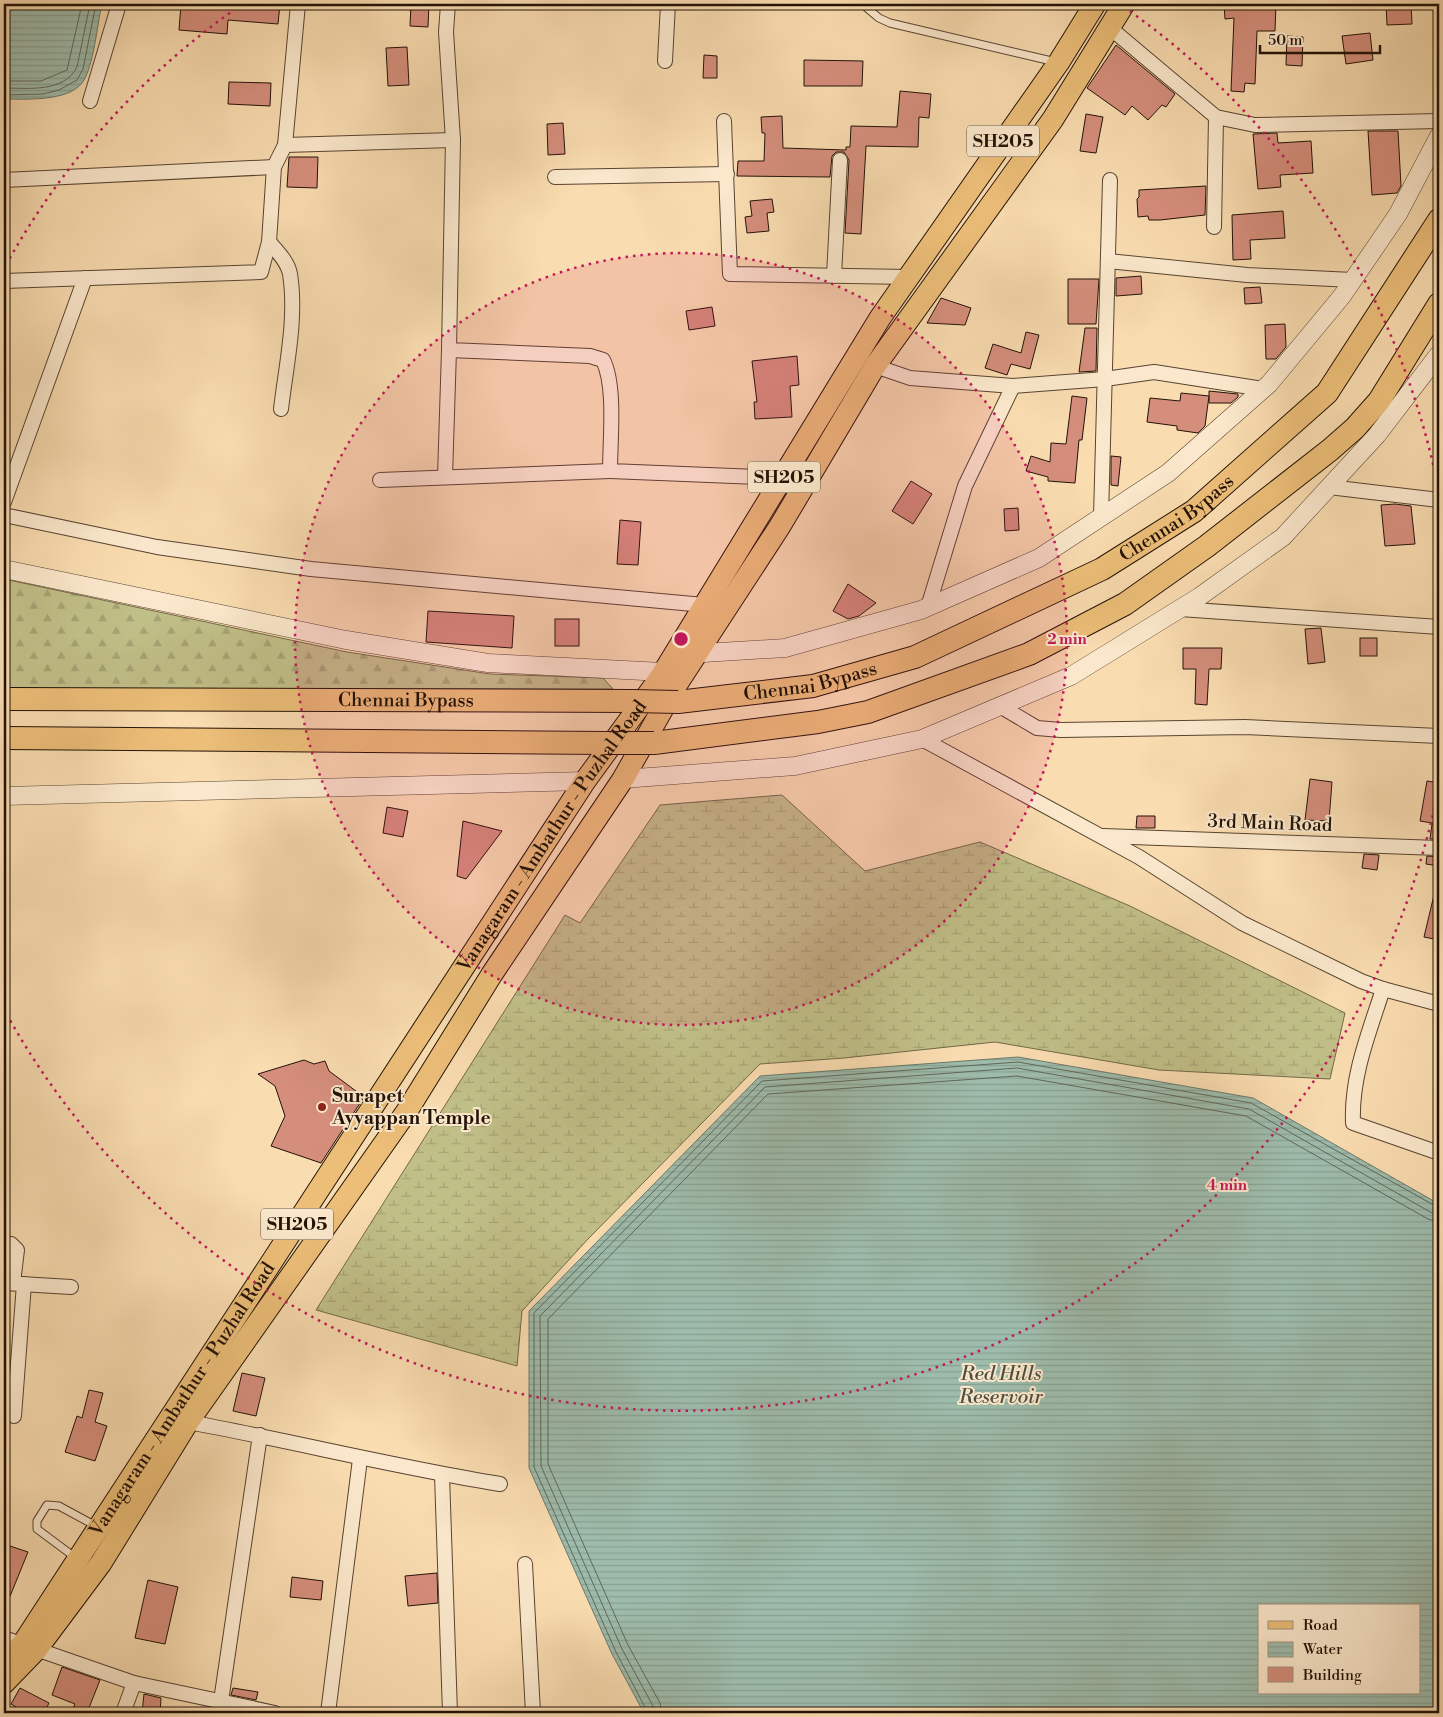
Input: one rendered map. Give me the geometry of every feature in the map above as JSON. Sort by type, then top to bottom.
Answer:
[{"type":"highway","name":"Chennai Bypass","points":[[4,699],[678,702],[813,686],[915,657],[1102,569],[1194,511],[1327,394],[1439,220]]},
{"type":"highway","name":"Chennai Bypass","points":[[4,738],[664,743],[818,722],[868,712],[1029,654],[1124,604],[1207,546],[1330,450],[1355,428],[1380,401],[1439,304]]},
{"type":"main road","name":"Vanagaram - Ambathur - Puzhal Road","points":[[4,1662],[21,1644],[99,1528],[120,1513],[334,1168],[586,781],[663,672],[759,512],[783,478],[880,318],[1059,62],[1095,4]]},
{"type":"main road","points":[[4,1683],[21,1644],[101,1563],[120,1513],[188,1422],[407,1111],[492,974],[624,779],[675,687],[780,526],[875,366],[1054,119],[1124,4]]},
{"type":"main road","points":[[334,1168],[356,1183]]},
{"type":"street","points":[[90,101],[120,4]]},
{"type":"street","points":[[4,281],[261,272],[269,242],[274,167],[285,145],[298,4]]},
{"type":"street","points":[[445,477],[453,140],[446,32],[448,4]]},
{"type":"street","points":[[665,61],[668,4]]},
{"type":"street","points":[[1109,27],[1216,117],[1255,125],[1439,121]]},
{"type":"street","points":[[1214,227],[1216,117]]},
{"type":"street","points":[[724,121],[730,274],[908,277]]},
{"type":"street","points":[[674,653],[696,654],[785,648],[928,607],[1039,558],[1168,473],[1263,389],[1353,280],[1398,214],[1439,136]]},
{"type":"street","points":[[285,145],[453,140]]},
{"type":"street","points":[[834,276],[840,160]]},
{"type":"street","points":[[4,180],[274,167]]},
{"type":"street","points":[[555,177],[727,174]]},
{"type":"street","points":[[1101,517],[1110,180]]},
{"type":"street","points":[[269,242],[280,255],[290,273],[291,320],[281,409]]},
{"type":"street","points":[[1108,261],[1247,275],[1353,280]]},
{"type":"street","points":[[4,502],[85,278]]},
{"type":"street","points":[[449,350],[590,356],[603,360],[608,370],[610,384],[610,471]]},
{"type":"street","points":[[624,779],[794,766],[922,739],[1071,676],[1180,609],[1283,537],[1377,435],[1436,365]]},
{"type":"street","points":[[875,366],[910,378],[1013,386],[1104,379],[1154,372],[1263,389]]},
{"type":"street","points":[[928,607],[965,486],[1013,386]]},
{"type":"street","points":[[380,480],[610,471],[783,478]]},
{"type":"street","points":[[1329,487],[1439,500]]},
{"type":"street","points":[[4,515],[156,547],[311,569],[704,605]]},
{"type":"street","points":[[4,570],[346,640],[488,663],[663,672]]},
{"type":"street","points":[[1180,609],[1439,627]]},
{"type":"street","points":[[1000,706],[1037,728],[1061,730],[1245,727],[1439,736]]},
{"type":"street","points":[[922,739],[1139,857],[1242,923],[1383,989],[1439,1004]]},
{"type":"street","points":[[4,796],[586,781]]},
{"type":"street","name":"3rd Main Road","points":[[1100,835],[1439,848]]},
{"type":"street","points":[[1383,989],[1357,1070],[1352,1102],[1353,1123],[1439,1153]]},
{"type":"street","points":[[4,1244],[11,1244],[17,1250],[13,1283],[14,1416]]},
{"type":"street","points":[[13,1283],[71,1287]]},
{"type":"street","points":[[188,1422],[260,1435],[360,1459],[500,1484]]},
{"type":"street","points":[[220,1701],[260,1435]]},
{"type":"street","points":[[328,1713],[360,1459]]},
{"type":"street","points":[[442,1475],[450,1713]]},
{"type":"street","points":[[525,1564],[533,1713]]},
{"type":"street","points":[[21,1644],[134,1683],[267,1713]]},
{"type":"street","points":[[123,1713],[134,1683]]},
{"type":"lane","points":[[867,8],[879,18],[890,23],[1059,62]]},
{"type":"lane","points":[[78,1559],[37,1529],[37,1521],[47,1505],[60,1506],[99,1528]]},
{"type":"green space","points":[[4,579],[347,652],[490,674],[603,678],[613,689],[4,689]]},
{"type":"green space","points":[[782,795],[865,871],[980,842],[1130,906],[1345,1013],[1330,1079],[1159,1070],[995,1042],[844,1058],[760,1064],[588,1239],[522,1311],[517,1366],[316,1310],[565,915],[580,923],[660,805]]},
{"type":"water","points":[[4,4],[102,4],[92,56],[82,83],[66,94],[34,99],[4,99]]},
{"type":"water","name":"Red Hills Reservoir","points":[[1018,1057],[1253,1098],[1439,1204],[1439,1713],[644,1713],[612,1654],[529,1468],[529,1311],[760,1076]]},
{"type":"building","points":[[181,4],[231,6],[231,4],[280,4],[278,24],[228,20],[227,34],[179,30]]},
{"type":"building","points":[[411,4],[429,4],[428,27],[410,26]]},
{"type":"building","points":[[1224,4],[1276,4],[1275,31],[1257,31],[1255,84],[1245,83],[1244,92],[1231,91],[1234,18],[1225,19]]},
{"type":"building","points":[[1386,4],[1411,4],[1412,24],[1387,25]]},
{"type":"building","points":[[1370,33],[1373,60],[1346,64],[1342,36]]},
{"type":"building","points":[[1287,36],[1303,37],[1302,66],[1286,65]]},
{"type":"building","points":[[1116,45],[1175,94],[1166,107],[1162,105],[1148,120],[1132,106],[1125,115],[1087,88]]},
{"type":"building","points":[[407,47],[409,85],[388,86],[386,48]]},
{"type":"building","points":[[704,55],[717,56],[717,78],[703,78]]},
{"type":"building","points":[[804,60],[863,61],[862,86],[804,86]]},
{"type":"building","points":[[229,82],[271,83],[270,106],[228,104]]},
{"type":"building","points":[[900,91],[931,94],[929,118],[919,117],[918,147],[866,146],[861,234],[845,233],[849,160],[844,152],[836,152],[832,156],[830,177],[737,176],[738,161],[764,161],[765,133],[762,133],[761,117],[782,116],[783,148],[846,150],[846,147],[850,147],[851,126],[897,127]]},
{"type":"building","points":[[1086,114],[1103,117],[1096,153],[1080,151]]},
{"type":"building","points":[[563,123],[565,154],[548,155],[547,124]]},
{"type":"building","points":[[1368,131],[1398,131],[1401,186],[1397,193],[1372,195]]},
{"type":"building","points":[[1277,133],[1278,143],[1311,141],[1313,173],[1280,175],[1281,187],[1258,189],[1253,134]]},
{"type":"building","points":[[289,157],[318,157],[317,188],[287,187]]},
{"type":"building","points":[[1206,186],[1205,215],[1160,220],[1149,220],[1148,216],[1138,217],[1137,199],[1139,197],[1139,190]]},
{"type":"building","points":[[772,199],[774,212],[767,213],[769,231],[747,233],[745,217],[752,216],[750,201]]},
{"type":"building","points":[[1283,211],[1285,238],[1250,240],[1251,259],[1233,260],[1232,215]]},
{"type":"building","points":[[1141,276],[1142,294],[1116,296],[1116,278]]},
{"type":"building","points":[[1068,279],[1099,279],[1096,324],[1068,324]]},
{"type":"building","points":[[1260,287],[1262,303],[1245,304],[1244,288]]},
{"type":"building","points":[[941,298],[971,308],[965,325],[927,323]]},
{"type":"building","points":[[712,307],[715,326],[689,330],[686,311]]},
{"type":"building","points":[[1285,324],[1286,347],[1276,359],[1266,359],[1265,325]]},
{"type":"building","points":[[1085,328],[1097,328],[1096,371],[1079,372]]},
{"type":"building","points":[[1026,332],[1039,335],[1030,369],[1011,364],[1007,375],[985,368],[993,344],[1021,353]]},
{"type":"building","points":[[797,356],[799,385],[790,386],[792,417],[755,419],[754,402],[757,402],[752,361]]},
{"type":"building","points":[[1209,391],[1238,394],[1238,397],[1231,403],[1209,403]]},
{"type":"building","points":[[1181,393],[1209,396],[1205,426],[1198,433],[1177,430],[1177,426],[1147,422],[1150,398],[1180,401]]},
{"type":"building","points":[[1072,396],[1087,398],[1082,440],[1079,440],[1075,483],[1048,481],[1048,477],[1026,471],[1031,456],[1050,462],[1051,443],[1066,444]]},
{"type":"building","points":[[1111,456],[1121,457],[1118,486],[1111,485]]},
{"type":"building","points":[[911,481],[932,494],[913,524],[892,511]]},
{"type":"building","points":[[1381,505],[1411,506],[1415,544],[1385,546]]},
{"type":"building","points":[[1018,508],[1019,530],[1005,531],[1004,509]]},
{"type":"building","points":[[620,520],[641,522],[638,565],[617,564]]},
{"type":"building","points":[[848,584],[876,603],[859,616],[848,619],[833,611]]},
{"type":"building","points":[[428,611],[514,616],[512,648],[426,642]]},
{"type":"building","points":[[555,619],[579,619],[579,646],[555,646]]},
{"type":"building","points":[[1321,628],[1325,662],[1308,664],[1305,629]]},
{"type":"building","points":[[1360,638],[1377,638],[1377,656],[1360,656]]},
{"type":"building","points":[[1183,648],[1222,648],[1221,669],[1209,669],[1207,705],[1195,704],[1196,669],[1183,669]]},
{"type":"building","points":[[1310,779],[1332,782],[1329,821],[1305,820]]},
{"type":"building","points":[[1427,781],[1439,783],[1439,839],[1430,839],[1432,824],[1438,824],[1420,821]]},
{"type":"building","points":[[387,807],[408,811],[403,837],[383,833]]},
{"type":"building","points":[[1137,816],[1155,816],[1155,828],[1136,828]]},
{"type":"building","points":[[463,821],[502,831],[466,879],[457,876]]},
{"type":"building","points":[[1364,854],[1379,855],[1377,870],[1362,868]]},
{"type":"building","points":[[1427,856],[1439,857],[1439,866],[1426,864]]},
{"type":"building","points":[[1434,895],[1439,896],[1439,940],[1424,937]]},
{"type":"building","name":"Surapet Ayyappan Temple","points":[[304,1060],[314,1064],[325,1061],[329,1071],[364,1097],[321,1163],[271,1146],[285,1116],[275,1086],[258,1074]]},
{"type":"building","points":[[242,1373],[265,1378],[256,1416],[233,1411]]},
{"type":"building","points":[[89,1390],[103,1393],[95,1422],[107,1426],[95,1461],[65,1452],[77,1416],[82,1418]]},
{"type":"building","points":[[4,1544],[28,1552],[4,1611]]},
{"type":"building","points":[[437,1573],[438,1603],[408,1606],[405,1576]]},
{"type":"building","points":[[292,1577],[323,1581],[321,1600],[290,1597]]},
{"type":"building","points":[[148,1580],[178,1587],[165,1644],[135,1638]]},
{"type":"building","points":[[62,1667],[100,1680],[87,1713],[73,1708],[75,1704],[52,1695]]},
{"type":"building","points":[[20,1688],[49,1703],[44,1713],[13,1713],[16,1707],[11,1704]]},
{"type":"building","points":[[233,1688],[258,1692],[256,1700],[231,1695]]},
{"type":"building","points":[[144,1694],[161,1698],[160,1713],[142,1713]]},
{"type":"place","name":"Surapet Ayyappan Temple","points":[[322,1107]]}]
